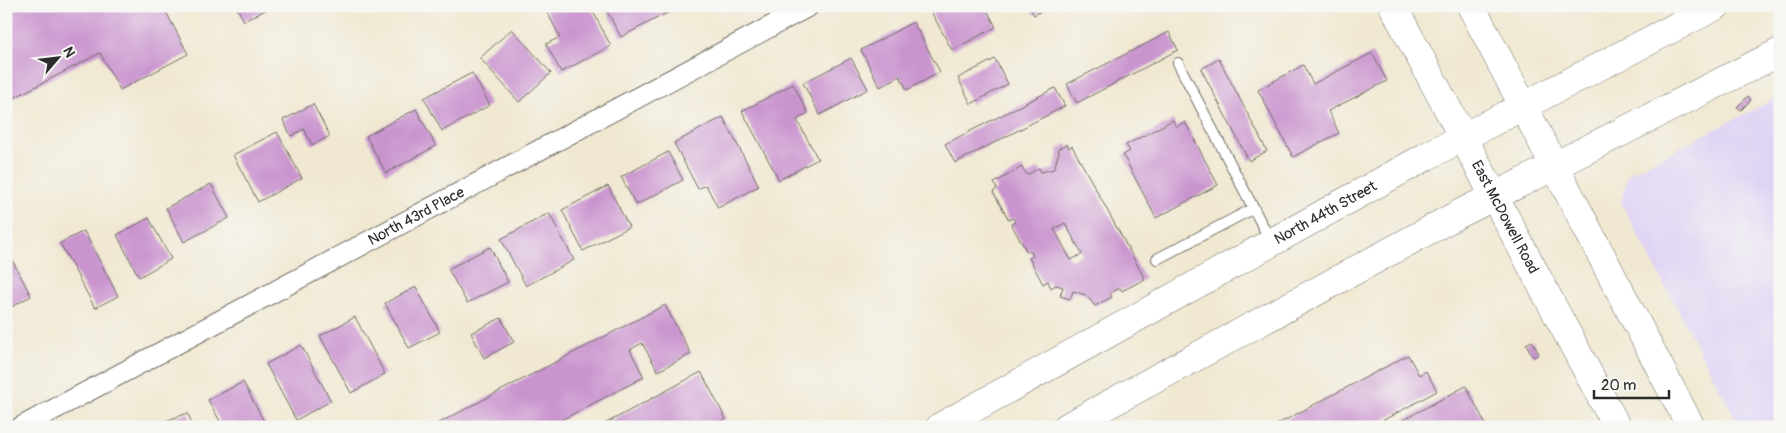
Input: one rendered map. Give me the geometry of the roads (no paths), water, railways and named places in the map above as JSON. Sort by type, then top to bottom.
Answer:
[{"type":"main road","name":"East McDowell Road","points":[[1393,6],[1617,427]]},
{"type":"main road","points":[[1471,6],[1691,427]]},
{"type":"main road","name":"North 44th Street","points":[[940,427],[1463,137],[1716,6]]},
{"type":"main road","points":[[1067,427],[1495,197],[1780,52]]},
{"type":"street","name":"North 43rd Place","points":[[21,427],[809,6]]},
{"type":"lane","points":[[1178,63],[1271,243]]},
{"type":"lane","points":[[1157,259],[1254,208]]}]
